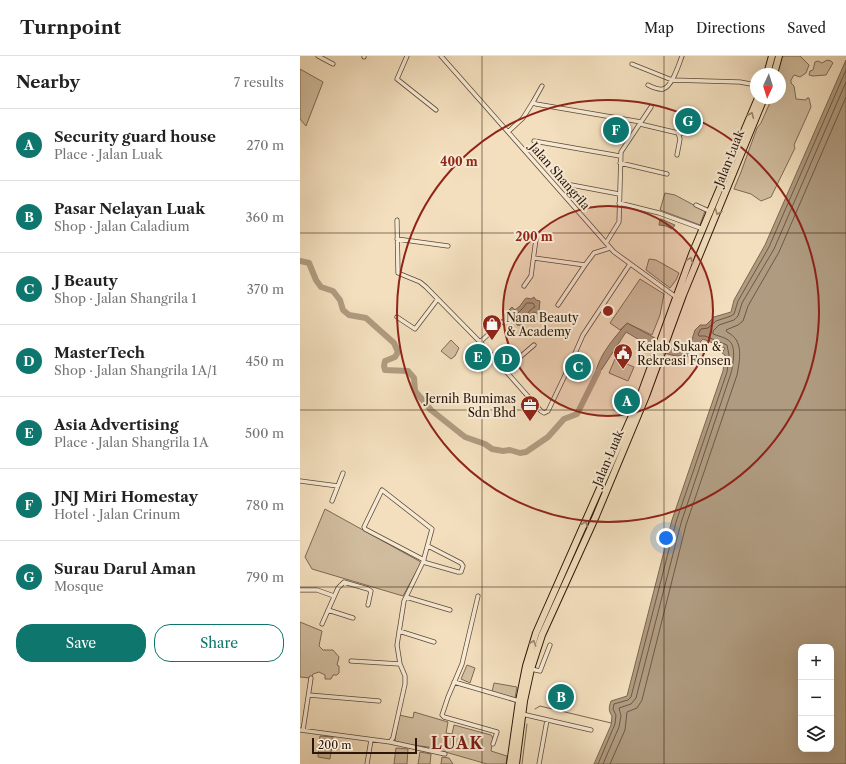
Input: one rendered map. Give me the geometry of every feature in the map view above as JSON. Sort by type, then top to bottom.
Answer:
[{"type":"main road","points":[[769,68],[772,56]]},
{"type":"main road","points":[[776,68],[779,56]]},
{"type":"main road","name":"Jalan Luak","points":[[665,337],[676,297],[756,104]]},
{"type":"main road","name":"Jalan Luak","points":[[510,764],[519,701],[526,666],[536,633],[560,582],[656,360],[762,104]]},
{"type":"main road","name":"Jalan Luak","points":[[516,764],[522,714],[531,669],[542,636],[634,426],[656,360]]},
{"type":"main road","points":[[560,582],[564,582],[575,563]]},
{"type":"main road","points":[[547,609],[557,591],[563,591]]},
{"type":"street","points":[[318,56],[333,64]]},
{"type":"street","points":[[407,56],[397,79],[436,110]]},
{"type":"street","name":"Jalan Shangrila","points":[[441,56],[610,248],[676,297]]},
{"type":"street","points":[[648,85],[658,89],[664,89],[672,80],[682,56]]},
{"type":"street","points":[[632,64],[672,80],[740,82],[750,84]]},
{"type":"street","points":[[508,132],[523,118],[542,86]]},
{"type":"street","points":[[532,102],[640,123],[680,134]]},
{"type":"street","points":[[606,243],[619,222],[621,152],[651,107]]},
{"type":"street","points":[[680,134],[687,130]]},
{"type":"street","points":[[677,155],[680,134]]},
{"type":"street","points":[[534,141],[620,156]]},
{"type":"street","points":[[620,164],[668,174]]},
{"type":"street","points":[[566,184],[619,194]]},
{"type":"street","points":[[619,203],[659,212],[703,229]]},
{"type":"street","points":[[696,205],[711,212]]},
{"type":"street","points":[[396,220],[398,273],[420,282],[480,342],[541,411],[546,412],[548,411],[583,335],[630,264]]},
{"type":"street","points":[[397,239],[448,246]]},
{"type":"street","points":[[524,286],[531,276],[536,239]]},
{"type":"street","points":[[558,305],[594,253],[610,248]]},
{"type":"street","points":[[534,258],[585,265]]},
{"type":"street","points":[[397,316],[415,329],[437,300]]},
{"type":"street","points":[[480,342],[502,322]]},
{"type":"street","points":[[505,370],[534,344]]},
{"type":"street","points":[[332,501],[343,474]]},
{"type":"street","points":[[300,481],[338,486]]},
{"type":"street","points":[[390,742],[393,738],[405,684],[405,676],[400,664],[398,646],[404,601],[424,561],[432,529],[382,490],[364,527],[365,529],[424,561],[461,572],[463,566],[461,563],[428,546]]},
{"type":"street","points":[[322,624],[341,583],[347,582],[371,591],[368,605]]},
{"type":"street","points":[[300,590],[317,590],[334,596]]},
{"type":"street","points":[[478,596],[462,664],[442,715],[444,717],[497,732],[494,744]]},
{"type":"street","points":[[406,597],[450,610]]},
{"type":"street","points":[[328,610],[353,618]]},
{"type":"street","points":[[399,632],[434,642]]},
{"type":"street","points":[[531,669],[540,671],[550,645]]},
{"type":"street","points":[[351,661],[400,664]]},
{"type":"street","points":[[311,678],[309,695],[301,730],[390,742],[445,754]]},
{"type":"street","points":[[454,682],[519,701]]},
{"type":"street","points":[[309,695],[379,701]]},
{"type":"street","points":[[522,714],[591,730]]},
{"type":"street","points":[[539,764],[547,720]]},
{"type":"street","points":[[367,764],[371,740]]},
{"type":"shaded area","points":[[782,56],[800,56],[809,65],[806,73],[800,77],[794,75],[791,83],[794,86],[796,99],[806,100],[809,98],[811,107],[794,145],[795,148],[771,197],[761,201],[751,194],[734,189],[757,128],[761,123],[769,104],[786,104],[786,68],[779,68]]},
{"type":"shaded area","points":[[827,60],[833,63],[826,75],[809,75],[810,71],[813,70],[815,62],[818,61],[822,63]]},
{"type":"shaded area","points":[[300,69],[323,82],[306,126],[300,119]]},
{"type":"shaded area","points":[[665,193],[675,195],[705,211],[700,225],[660,210]]},
{"type":"shaded area","points":[[649,259],[656,260],[679,273],[670,288],[646,270]]},
{"type":"shaded area","points":[[640,279],[664,294],[660,315],[652,335],[627,323],[620,330],[610,323]]},
{"type":"shaded area","points":[[451,340],[459,348],[455,356],[451,359],[441,351]]},
{"type":"shaded area","points":[[615,359],[634,367],[628,381],[609,373]]},
{"type":"shaded area","points":[[325,509],[421,563],[403,596],[312,569],[305,557]]},
{"type":"shaded area","points":[[300,622],[322,631],[319,646],[323,650],[333,650],[339,657],[337,665],[339,666],[339,673],[337,675],[333,675],[331,679],[325,679],[325,675],[319,672],[313,674],[311,678],[300,677]]},
{"type":"shaded area","points":[[467,665],[475,668],[470,683],[461,679]]},
{"type":"shaded area","points":[[494,683],[517,687],[515,698],[492,692]]},
{"type":"shaded area","points":[[414,712],[448,722],[446,733],[452,734],[454,725],[491,735],[493,738],[491,751],[507,756],[506,764],[487,764],[428,747],[396,743],[395,740],[399,715],[413,718]]},
{"type":"shaded area","points":[[320,736],[333,737],[330,759],[318,757]]},
{"type":"shaded area","points":[[396,748],[408,749],[407,764],[394,764]]},
{"type":"shaded area","points":[[420,752],[431,754],[430,764],[418,764]]},
{"type":"shaded area","points":[[442,757],[449,758],[453,764],[441,764]]},
{"type":"water","points":[[846,60],[846,764],[594,764],[611,725],[612,716],[609,708],[611,701],[627,696],[672,520],[723,371],[725,355],[722,353],[725,348],[703,339],[695,355],[676,356],[659,351],[626,332],[602,369],[595,377],[596,370],[607,348],[627,323],[655,338],[667,348],[677,349],[680,347],[687,349],[690,346],[695,330],[700,325],[706,325],[714,317],[731,312],[734,300],[765,245]]},
{"type":"water","points":[[660,219],[675,225],[672,229],[659,225]]},
{"type":"water","points":[[534,297],[536,300],[540,301],[540,314],[533,312],[531,318],[527,319],[523,326],[517,325],[512,317],[512,312],[509,310],[512,307],[515,310],[525,299],[531,299]]},
{"type":"waterway","points":[[300,261],[309,263],[316,280],[321,287],[333,291],[340,300],[343,310],[349,315],[366,318],[394,343],[398,352],[395,357],[385,361],[385,370],[408,371],[414,378],[415,391],[431,410],[465,437],[485,444],[492,449],[503,451],[510,450],[520,453],[526,452],[548,437],[564,419],[577,414],[598,372]]},
{"type":"waterway","points":[[535,709],[540,706],[611,723]]},
{"type":"waterway","points":[[522,764],[527,724]]},
{"type":"place","name":"Surau Darul Aman","points":[[688,121]]},
{"type":"place","name":"JNJ Miri Homestay","points":[[616,130]]},
{"type":"place","name":"Nana Beauty & Academy","points":[[492,341]]},
{"type":"place","name":"Asia Advertising","points":[[478,357]]},
{"type":"place","name":"MasterTech","points":[[507,359]]},
{"type":"place","name":"J Beauty","points":[[578,367]]},
{"type":"place","name":"Kelab Sukan & Rekreasi Fonsen","points":[[623,370]]},
{"type":"place","name":"Security guard house","points":[[627,401]]},
{"type":"place","name":"Jernih Bumimas Sdn Bhd","points":[[530,422]]},
{"type":"place","name":"Pasar Nelayan Luak","points":[[561,697]]},
{"type":"district","name":"LUAK","points":[[457,743]]}]
